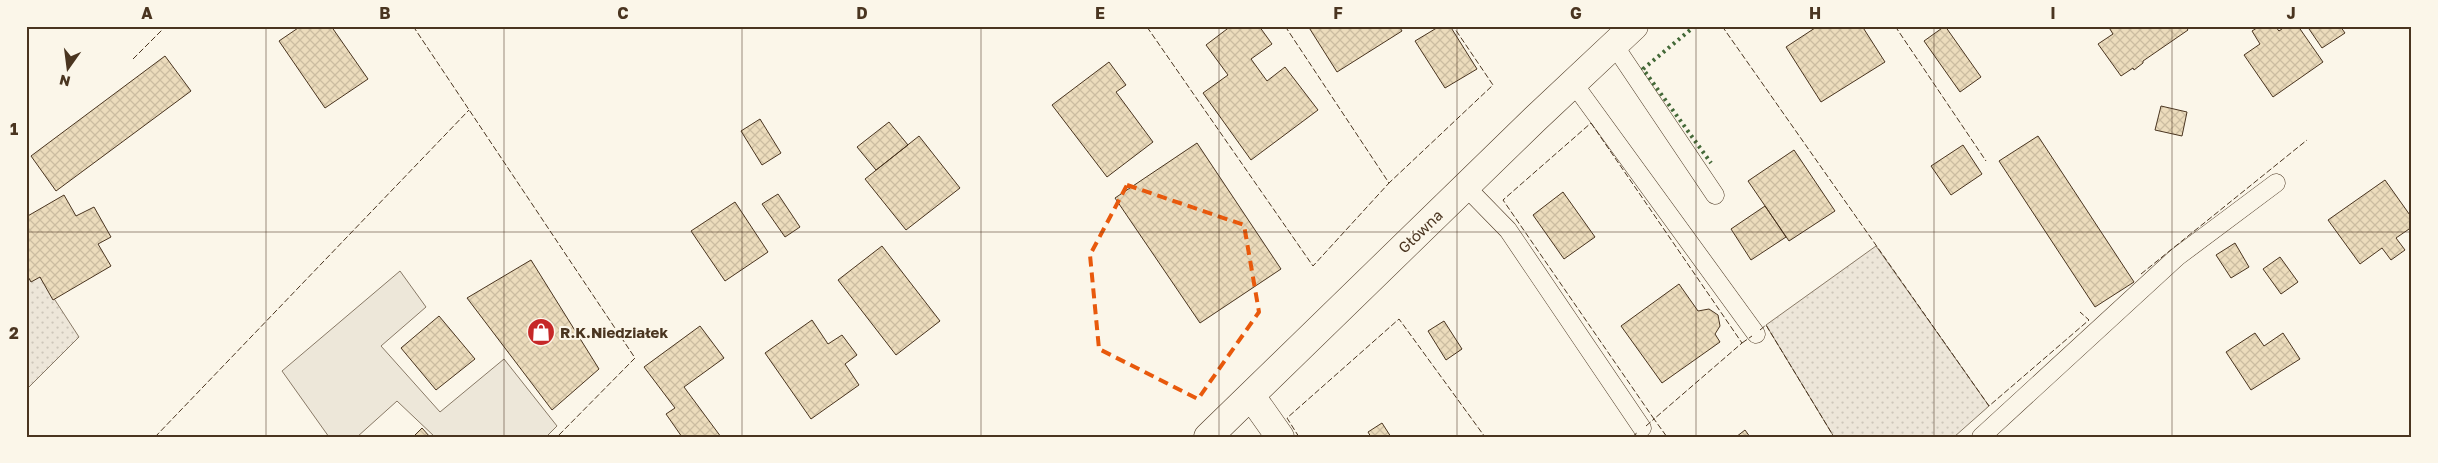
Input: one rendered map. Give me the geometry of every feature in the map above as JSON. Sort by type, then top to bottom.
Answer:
[{"type":"street","name":"Główna","points":[[1208,437],[1466,186],[1634,26]]},
{"type":"street","points":[[1251,396],[1280,437]]},
{"type":"lane","points":[[1614,45],[1714,195]]},
{"type":"lane","points":[[1574,84],[1756,334]]},
{"type":"lane","points":[[1981,437],[2177,257],[2276,182]]},
{"type":"lane","points":[[1466,186],[1508,230],[1642,428]]},
{"type":"highlighted area","points":[[1127,185],[1244,225],[1259,312],[1198,399],[1099,349],[1090,255]]},
{"type":"shaded area","points":[[1876,246],[1989,406],[1954,437],[1834,437],[1766,325]]},
{"type":"shaded area","points":[[400,271],[426,307],[381,346],[440,412],[504,359],[557,426],[546,437],[435,437],[397,401],[357,437],[329,437],[282,371]]},
{"type":"shaded area","points":[[26,273],[40,277],[79,337],[26,390]]},
{"type":"building","points":[[301,26],[331,26],[368,79],[325,108],[279,41]]},
{"type":"building","points":[[1231,26],[1259,26],[1272,44],[1251,59],[1267,81],[1285,67],[1318,110],[1251,160],[1203,93],[1228,75],[1206,45]]},
{"type":"building","points":[[1308,26],[1399,26],[1402,31],[1337,72]]},
{"type":"building","points":[[1440,26],[1450,26],[1477,69],[1445,88],[1415,41]]},
{"type":"building","points":[[1818,26],[1862,26],[1885,62],[1821,102],[1786,47]]},
{"type":"building","points":[[1945,26],[1981,77],[1960,92],[1924,41]]},
{"type":"building","points":[[2108,26],[2185,26],[2188,30],[2143,61],[2134,70],[2133,68],[2121,76],[2098,44],[2113,34]]},
{"type":"building","points":[[2260,26],[2275,26],[2279,31],[2286,26],[2298,26],[2323,62],[2273,97],[2244,55],[2260,44],[2252,31]]},
{"type":"building","points":[[2307,26],[2340,26],[2345,33],[2322,48]]},
{"type":"building","points":[[165,56],[191,91],[56,191],[31,156]]},
{"type":"building","points":[[1109,62],[1126,85],[1116,92],[1153,142],[1107,177],[1052,105]]},
{"type":"building","points":[[2161,106],[2187,112],[2182,136],[2155,130]]},
{"type":"building","points":[[760,119],[781,153],[762,165],[741,131]]},
{"type":"building","points":[[889,122],[908,145],[876,170],[857,147]]},
{"type":"building","points":[[919,136],[960,188],[906,230],[865,179]]},
{"type":"building","points":[[2038,136],[2134,282],[2095,307],[1999,161]]},
{"type":"building","points":[[1197,143],[1281,269],[1200,323],[1115,198]]},
{"type":"building","points":[[1963,145],[1982,174],[1951,195],[1931,166]]},
{"type":"building","points":[[1794,150],[1835,211],[1789,241],[1748,181]]},
{"type":"building","points":[[2385,180],[2412,218],[2412,227],[2396,238],[2405,250],[2391,260],[2382,248],[2360,264],[2328,220]]},
{"type":"building","points":[[1563,192],[1595,237],[1564,259],[1533,215]]},
{"type":"building","points":[[778,194],[800,227],[785,237],[762,204]]},
{"type":"building","points":[[64,195],[76,216],[94,207],[111,237],[98,244],[111,266],[53,300],[40,277],[31,282],[26,273],[26,217]]},
{"type":"building","points":[[735,202],[768,252],[725,281],[691,231]]},
{"type":"building","points":[[1765,206],[1786,237],[1751,260],[1731,229]]},
{"type":"building","points":[[2235,243],[2249,267],[2231,278],[2216,255]]},
{"type":"building","points":[[882,246],[940,321],[896,355],[838,280]]},
{"type":"building","points":[[2280,257],[2298,282],[2281,294],[2263,269]]},
{"type":"building","points":[[531,260],[599,369],[552,410],[467,298]]},
{"type":"building","points":[[1679,284],[1698,311],[1709,309],[1718,315],[1720,326],[1715,334],[1720,342],[1662,383],[1621,326]]},
{"type":"building","points":[[439,316],[475,359],[436,390],[401,348]]},
{"type":"building","points":[[812,320],[828,344],[842,335],[857,355],[845,364],[859,385],[811,419],[765,353]]},
{"type":"building","points":[[1444,321],[1462,349],[1446,360],[1428,331]]},
{"type":"building","points":[[700,326],[724,358],[684,387],[721,437],[682,437],[666,414],[675,408],[644,367]]},
{"type":"building","points":[[2255,333],[2264,346],[2283,333],[2300,359],[2251,390],[2226,352]]},
{"type":"building","points":[[1382,423],[1391,437],[1371,437],[1368,432]]},
{"type":"building","points":[[422,428],[430,437],[413,437]]},
{"type":"building","points":[[1745,430],[1750,437],[1736,437]]},
{"type":"hedge","points":[[1695,26],[1643,69],[1711,163]]},
{"type":"fence","points":[[133,59],[166,26]]},
{"type":"fence","points":[[413,26],[635,358],[557,437]]},
{"type":"fence","points":[[1285,26],[1389,183],[1493,85],[1453,26]]},
{"type":"fence","points":[[1722,26],[1989,406],[2089,320],[2080,312]]},
{"type":"fence","points":[[1895,26],[1986,161]]},
{"type":"fence","points":[[1147,27],[1313,266],[1389,183]]},
{"type":"fence","points":[[155,437],[469,110]]},
{"type":"fence","points":[[1591,123],[1742,343],[1654,419],[1503,200],[1591,123]]},
{"type":"fence","points":[[2141,274],[2307,140]]},
{"type":"fence","points":[[1299,437],[1287,418],[1399,319],[1485,437]]},
{"type":"fence","points":[[1760,330],[1766,325],[1834,437]]},
{"type":"fence","points":[[1742,343],[1752,336]]},
{"type":"fence","points":[[1646,426],[1654,419],[1667,437]]},
{"type":"fence","points":[[1632,437],[1638,432]]},
{"type":"place","name":"R.K.Niedziałek","points":[[541,332]]}]
